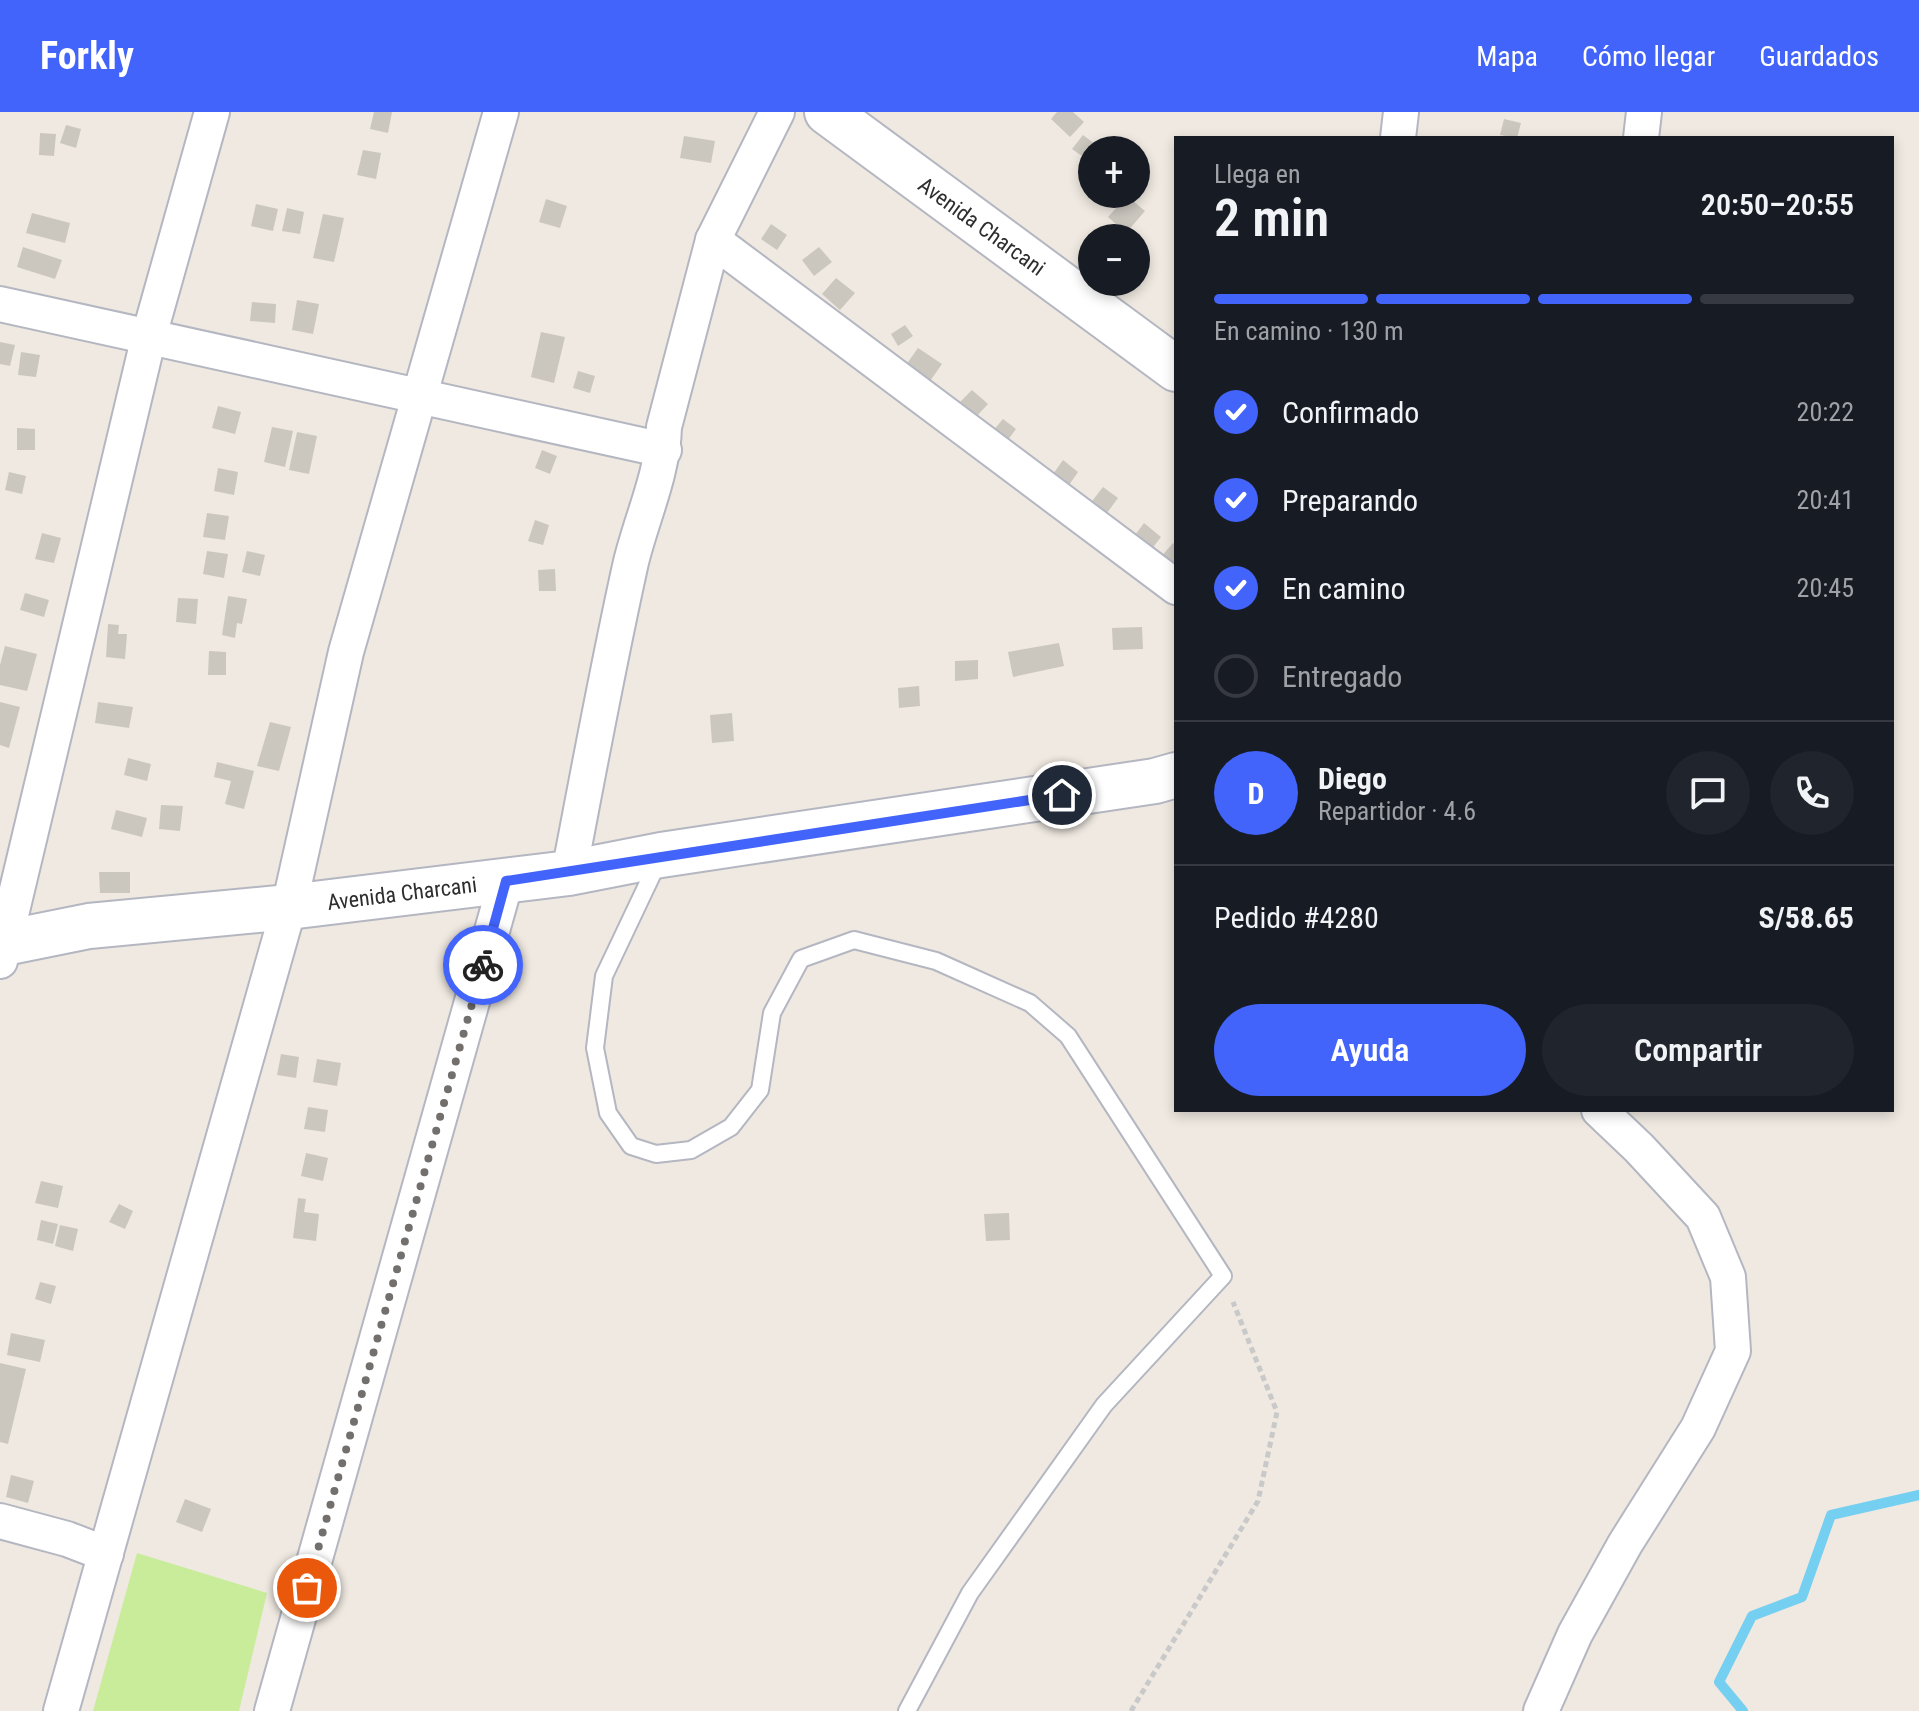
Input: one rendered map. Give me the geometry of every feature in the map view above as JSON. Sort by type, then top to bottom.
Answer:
[{"type":"main road","name":"Avenida Charcani","points":[[827,112],[1174,368]]},
{"type":"main road","name":"Avenida Charcani","points":[[2,949],[89,926],[289,907],[569,873],[661,855],[1155,781],[1174,776]]},
{"type":"street","points":[[2,949],[149,336],[212,112]]},
{"type":"street","points":[[61,1711],[289,907],[346,652],[501,112]]},
{"type":"street","points":[[569,873],[635,545],[664,450],[664,427],[713,240],[777,112]]},
{"type":"street","points":[[1398,136],[1401,112]]},
{"type":"street","points":[[1641,136],[1644,112]]},
{"type":"street","points":[[713,240],[1174,586]]},
{"type":"street","points":[[0,304],[664,450]]},
{"type":"street","points":[[272,1711],[506,881]]},
{"type":"street","points":[[1541,1711],[1575,1634],[1625,1544],[1698,1428],[1733,1351],[1728,1277],[1703,1217],[1601,1112]]},
{"type":"street","points":[[0,1521],[67,1539],[106,1554]]},
{"type":"lane","points":[[661,855],[604,976],[595,1048],[608,1113],[631,1146],[656,1154],[691,1150],[731,1127],[760,1090],[772,1013],[801,959],[854,940],[936,961],[1030,1003],[1068,1036],[1223,1276],[1104,1405],[970,1593],[907,1711]]},
{"type":"path","points":[[1131,1711],[1258,1501],[1277,1412],[1223,1276]]},
{"type":"green space","points":[[137,1553],[267,1593],[239,1711],[93,1711]]},
{"type":"building","points":[[374,112],[392,112],[388,133],[370,129]]},
{"type":"building","points":[[1057,112],[1073,112],[1084,122],[1070,137],[1051,119]]},
{"type":"building","points":[[1504,119],[1521,123],[1518,136],[1500,135]]},
{"type":"building","points":[[66,125],[81,129],[76,148],[60,143]]},
{"type":"building","points":[[40,133],[56,134],[54,156],[39,155]]},
{"type":"building","points":[[684,136],[715,141],[711,163],[680,158]]},
{"type":"building","points":[[363,150],[381,153],[376,179],[357,175]]},
{"type":"building","points":[[546,199],[567,206],[560,228],[539,222]]},
{"type":"building","points":[[256,204],[278,209],[273,231],[251,226]]},
{"type":"building","points":[[287,208],[304,212],[300,234],[282,231]]},
{"type":"building","points":[[1116,208],[1141,208],[1145,211],[1134,224],[1116,224],[1108,217]]},
{"type":"building","points":[[32,213],[70,223],[65,243],[26,233]]},
{"type":"building","points":[[323,214],[344,218],[334,262],[313,258]]},
{"type":"building","points":[[771,224],[787,235],[777,250],[761,239]]},
{"type":"building","points":[[23,247],[62,260],[55,279],[17,267]]},
{"type":"building","points":[[819,247],[832,262],[814,276],[802,260]]},
{"type":"building","points":[[836,278],[855,293],[840,310],[822,294]]},
{"type":"building","points":[[297,300],[319,304],[313,334],[292,330]]},
{"type":"building","points":[[252,302],[276,304],[275,323],[250,321]]},
{"type":"building","points":[[905,325],[913,336],[898,346],[891,334]]},
{"type":"building","points":[[541,332],[565,337],[554,383],[531,377]]},
{"type":"building","points":[[0,342],[15,345],[10,366],[0,364]]},
{"type":"building","points":[[918,348],[942,364],[930,381],[906,365]]},
{"type":"building","points":[[21,352],[40,355],[36,377],[18,375]]},
{"type":"building","points":[[578,371],[595,376],[590,393],[573,388]]},
{"type":"building","points":[[972,390],[988,404],[974,419],[958,404]]},
{"type":"building","points":[[218,406],[241,412],[235,434],[212,428]]},
{"type":"building","points":[[1003,419],[1016,429],[1005,444],[992,432]]},
{"type":"building","points":[[272,427],[293,431],[285,467],[264,462]]},
{"type":"building","points":[[17,428],[35,429],[35,450],[17,450]]},
{"type":"building","points":[[297,432],[317,436],[309,474],[289,470]]},
{"type":"building","points":[[542,450],[557,456],[550,474],[535,468]]},
{"type":"building","points":[[1063,460],[1078,472],[1067,488],[1051,477]]},
{"type":"building","points":[[218,468],[238,472],[234,495],[214,491]]},
{"type":"building","points":[[9,472],[26,476],[22,494],[5,490]]},
{"type":"building","points":[[1103,487],[1118,498],[1101,521],[1086,509]]},
{"type":"building","points":[[207,513],[229,516],[225,540],[203,537]]},
{"type":"building","points":[[535,520],[549,525],[543,545],[528,541]]},
{"type":"building","points":[[1144,523],[1161,537],[1147,555],[1130,542]]},
{"type":"building","points":[[42,533],[61,538],[54,563],[35,559]]},
{"type":"building","points":[[1173,543],[1174,573],[1159,559]]},
{"type":"building","points":[[207,551],[228,554],[224,578],[203,574]]},
{"type":"building","points":[[247,551],[265,555],[260,576],[242,572]]},
{"type":"building","points":[[555,569],[556,591],[539,591],[538,570]]},
{"type":"building","points":[[25,593],[49,600],[44,617],[20,610]]},
{"type":"building","points":[[228,596],[247,599],[242,624],[237,623],[235,638],[222,635]]},
{"type":"building","points":[[178,598],[198,599],[196,624],[176,622]]},
{"type":"building","points":[[108,624],[119,625],[118,634],[127,634],[125,659],[106,657]]},
{"type":"building","points":[[1142,627],[1143,649],[1113,650],[1112,628]]},
{"type":"building","points":[[1059,643],[1064,666],[1013,677],[1008,652]]},
{"type":"building","points":[[5,646],[37,654],[27,691],[0,685],[0,665]]},
{"type":"building","points":[[209,651],[226,652],[226,675],[208,675]]},
{"type":"building","points":[[978,660],[978,679],[955,681],[955,661]]},
{"type":"building","points":[[919,686],[920,706],[899,708],[898,688]]},
{"type":"building","points":[[0,702],[20,707],[9,748],[0,745]]},
{"type":"building","points":[[98,702],[133,707],[129,728],[95,723]]},
{"type":"building","points":[[732,713],[734,741],[712,743],[710,715]]},
{"type":"building","points":[[270,722],[291,727],[279,771],[257,766]]},
{"type":"building","points":[[128,758],[151,764],[147,781],[124,775]]},
{"type":"building","points":[[217,762],[254,771],[244,809],[225,804],[231,781],[214,777]]},
{"type":"building","points":[[161,805],[183,806],[180,831],[159,829]]},
{"type":"building","points":[[116,810],[147,818],[142,837],[111,829]]},
{"type":"building","points":[[99,872],[130,872],[130,893],[100,893]]},
{"type":"building","points":[[281,1054],[299,1057],[296,1078],[277,1075]]},
{"type":"building","points":[[317,1059],[341,1063],[337,1086],[313,1082]]},
{"type":"building","points":[[308,1107],[328,1110],[325,1132],[304,1129]]},
{"type":"building","points":[[306,1153],[328,1158],[323,1181],[301,1176]]},
{"type":"building","points":[[41,1181],[63,1186],[58,1208],[35,1203]]},
{"type":"building","points":[[298,1198],[306,1199],[304,1212],[319,1214],[316,1241],[293,1238]]},
{"type":"building","points":[[119,1204],[133,1211],[125,1229],[109,1222]]},
{"type":"building","points":[[1009,1213],[1010,1240],[986,1241],[984,1214]]},
{"type":"building","points":[[41,1220],[58,1224],[53,1244],[37,1240]]},
{"type":"building","points":[[60,1225],[78,1229],[73,1251],[55,1246]]},
{"type":"building","points":[[40,1282],[56,1286],[51,1304],[35,1299]]},
{"type":"building","points":[[11,1333],[45,1340],[40,1362],[7,1355]]},
{"type":"building","points":[[0,1363],[26,1369],[8,1444],[0,1442]]},
{"type":"building","points":[[11,1475],[34,1481],[28,1503],[6,1497]]},
{"type":"building","points":[[185,1499],[211,1509],[202,1532],[176,1522]]},
{"type":"waterway","points":[[1743,1711],[1719,1682],[1752,1616],[1802,1597],[1831,1515],[1919,1495]]},
{"type":"way so far","points":[[307,1588],[483,965]]},
{"type":"route","points":[[483,965],[506,881],[1062,795]]}]
